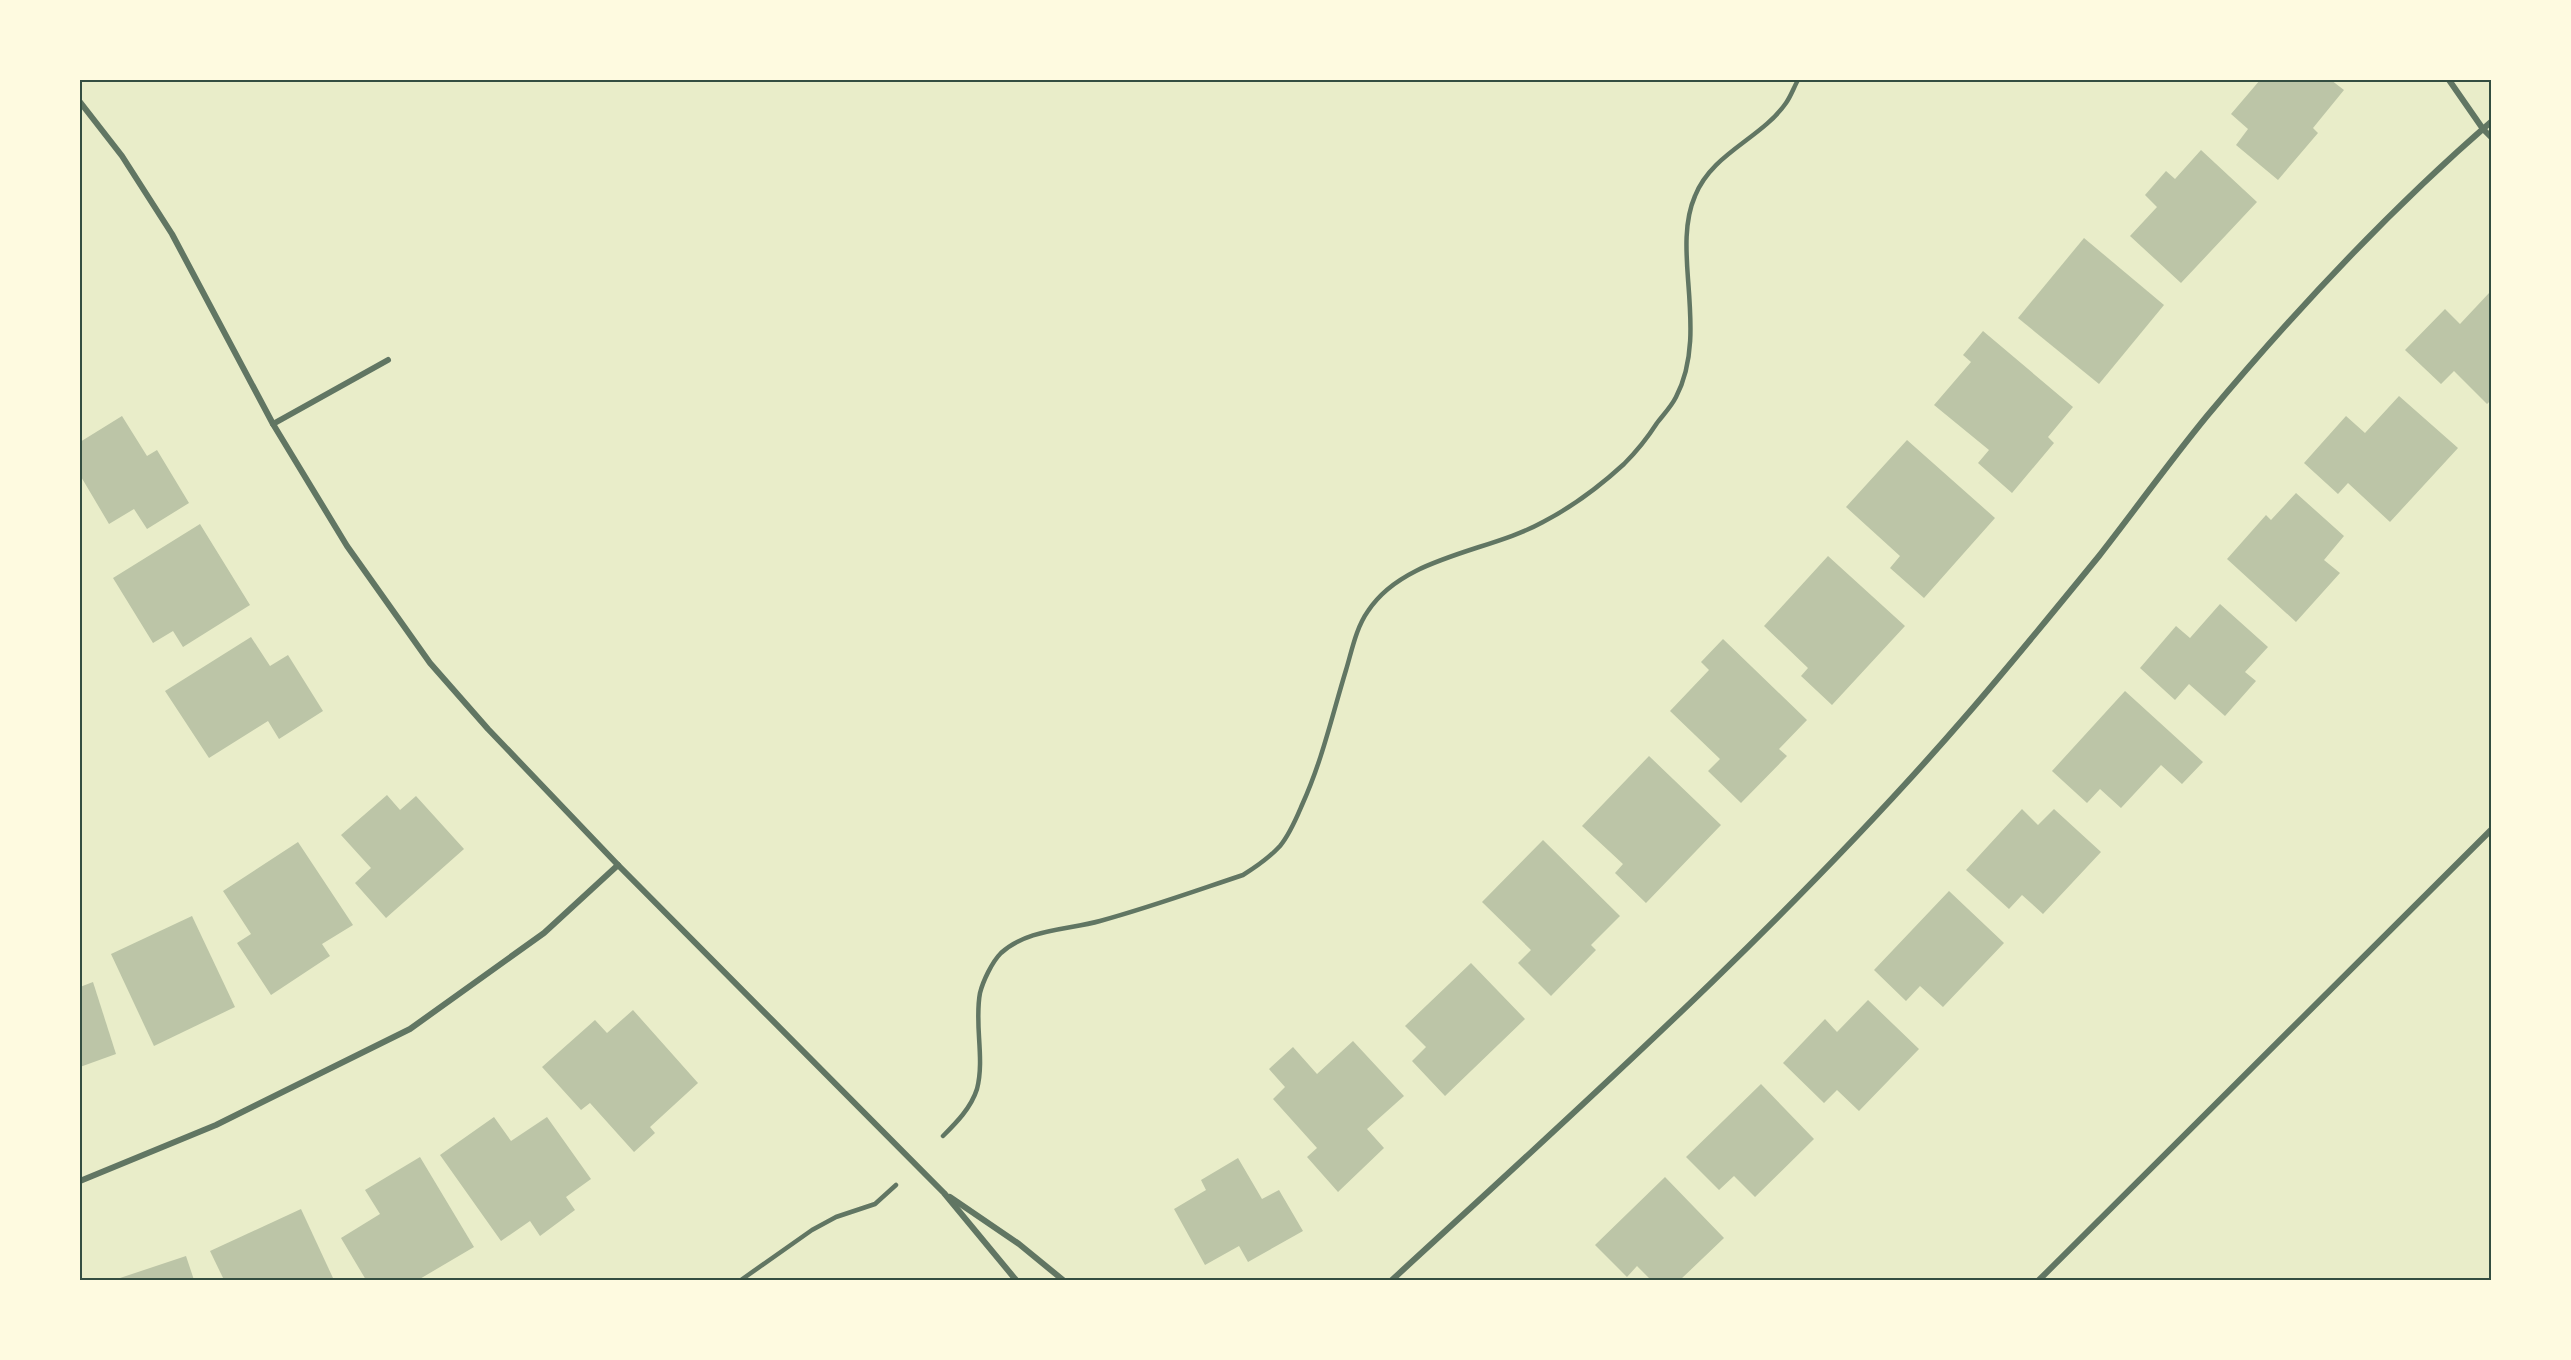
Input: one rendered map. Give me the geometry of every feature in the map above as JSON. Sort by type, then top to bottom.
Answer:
[{"type":"street","points":[[2449,80],[2483,129],[2492,138]]},
{"type":"street","points":[[80,102],[122,156],[172,234],[273,424],[346,546],[430,663],[488,729],[618,865],[944,1193],[1016,1281]]},
{"type":"street","points":[[1392,1281],[1663,1027],[1855,838],[1964,718],[2034,635],[2204,420],[2273,339],[2389,216],[2492,121]]},
{"type":"street","points":[[273,424],[387,360]]},
{"type":"street","points":[[2039,1281],[2492,829]]},
{"type":"street","points":[[80,1181],[216,1125],[410,1029],[544,933],[618,865]]},
{"type":"street","points":[[944,1193],[1019,1244],[1064,1281]]},
{"type":"lane","points":[[943,1136],[963,1115],[977,1089],[980,992],[988,973],[1001,953],[1040,933],[1066,930],[1101,921],[1243,875],[1263,862],[1281,845],[1292,828],[1318,768],[1355,638],[1366,613],[1378,597],[1405,578],[1450,557],[1542,523],[1594,489],[1626,462],[1652,431],[1676,397],[1688,363],[1691,329],[1687,240],[1689,216],[1695,195],[1707,175],[1723,158],[1786,103],[1798,80]]},
{"type":"lane","points":[[741,1281],[812,1230],[836,1217],[875,1204],[896,1185]]},
{"type":"building","points":[[2260,80],[2331,80],[2344,90],[2313,128],[2318,133],[2278,180],[2236,145],[2248,129],[2231,114]]},
{"type":"building","points":[[2201,150],[2257,202],[2181,283],[2130,236],[2157,207],[2145,195],[2166,171],[2175,179]]},
{"type":"building","points":[[2084,238],[2164,305],[2099,384],[2018,318]]},
{"type":"building","points":[[2490,292],[2492,399],[2487,404],[2454,371],[2441,384],[2405,350],[2445,309],[2460,324]]},
{"type":"building","points":[[1983,331],[2073,407],[2048,437],[2054,443],[2012,493],[1978,463],[1989,450],[1934,405],[1971,362],[1963,355]]},
{"type":"building","points":[[2399,396],[2458,448],[2390,522],[2348,483],[2338,494],[2304,463],[2346,416],[2365,433]]},
{"type":"building","points":[[122,416],[147,456],[157,450],[189,503],[147,529],[134,509],[109,524],[80,475],[80,442]]},
{"type":"building","points":[[1907,440],[1995,518],[1924,598],[1890,568],[1900,556],[1846,507]]},
{"type":"building","points":[[2296,493],[2344,536],[2324,560],[2340,573],[2296,622],[2227,559],[2266,515],[2271,520]]},
{"type":"building","points":[[200,524],[250,605],[183,647],[173,631],[153,643],[113,578]]},
{"type":"building","points":[[1828,556],[1905,626],[1832,705],[1801,676],[1808,668],[1764,626]]},
{"type":"building","points":[[2220,604],[2268,647],[2245,672],[2256,681],[2225,716],[2189,684],[2175,700],[2140,668],[2176,626],[2190,638]]},
{"type":"building","points":[[251,637],[270,666],[288,655],[323,711],[279,739],[268,721],[209,758],[165,691]]},
{"type":"building","points":[[1723,639],[1807,720],[1779,749],[1787,756],[1741,803],[1708,771],[1720,759],[1670,711],[1709,670],[1701,662]]},
{"type":"building","points":[[2125,691],[2203,762],[2182,784],[2161,765],[2121,808],[2100,789],[2087,803],[2052,771]]},
{"type":"building","points":[[1649,756],[1721,825],[1646,903],[1615,873],[1623,864],[1582,826]]},
{"type":"building","points":[[387,795],[400,810],[416,796],[464,849],[386,918],[355,883],[371,868],[341,835]]},
{"type":"building","points":[[2022,809],[2038,825],[2054,809],[2101,852],[2043,914],[2022,895],[2009,909],[1966,870]]},
{"type":"building","points":[[1543,840],[1620,916],[1591,945],[1596,950],[1551,996],[1518,963],[1531,950],[1482,902]]},
{"type":"building","points":[[298,842],[353,925],[322,944],[330,956],[271,995],[237,943],[251,934],[223,891]]},
{"type":"building","points":[[1949,891],[2004,943],[1943,1007],[1920,986],[1906,1001],[1874,970]]},
{"type":"building","points":[[192,916],[235,1007],[154,1046],[111,954]]},
{"type":"building","points":[[1471,963],[1525,1019],[1445,1096],[1412,1061],[1426,1047],[1405,1026]]},
{"type":"building","points":[[93,982],[116,1054],[80,1067],[80,987]]},
{"type":"building","points":[[1868,1000],[1919,1049],[1859,1111],[1837,1090],[1824,1103],[1783,1063],[1825,1019],[1837,1032]]},
{"type":"building","points":[[633,1010],[698,1083],[650,1127],[655,1133],[634,1152],[590,1103],[581,1110],[542,1067],[595,1020],[607,1033]]},
{"type":"building","points":[[1353,1041],[1404,1096],[1367,1129],[1384,1148],[1338,1192],[1307,1157],[1317,1148],[1273,1099],[1285,1087],[1269,1069],[1293,1047],[1317,1074]]},
{"type":"building","points":[[1761,1084],[1814,1139],[1755,1197],[1734,1176],[1719,1190],[1686,1157]]},
{"type":"building","points":[[494,1117],[511,1141],[547,1117],[591,1179],[566,1197],[575,1210],[540,1236],[530,1221],[501,1241],[440,1155]]},
{"type":"building","points":[[420,1157],[474,1247],[418,1280],[366,1280],[341,1238],[380,1214],[365,1190]]},
{"type":"building","points":[[1238,1158],[1262,1199],[1279,1190],[1303,1231],[1248,1262],[1239,1246],[1205,1265],[1174,1209],[1206,1190],[1201,1180]]},
{"type":"building","points":[[1665,1177],[1724,1238],[1680,1280],[1651,1280],[1637,1266],[1627,1277],[1595,1245]]},
{"type":"building","points":[[301,1209],[333,1278],[329,1280],[224,1280],[210,1251]]},
{"type":"building","points":[[186,1256],[194,1280],[114,1280]]}]
